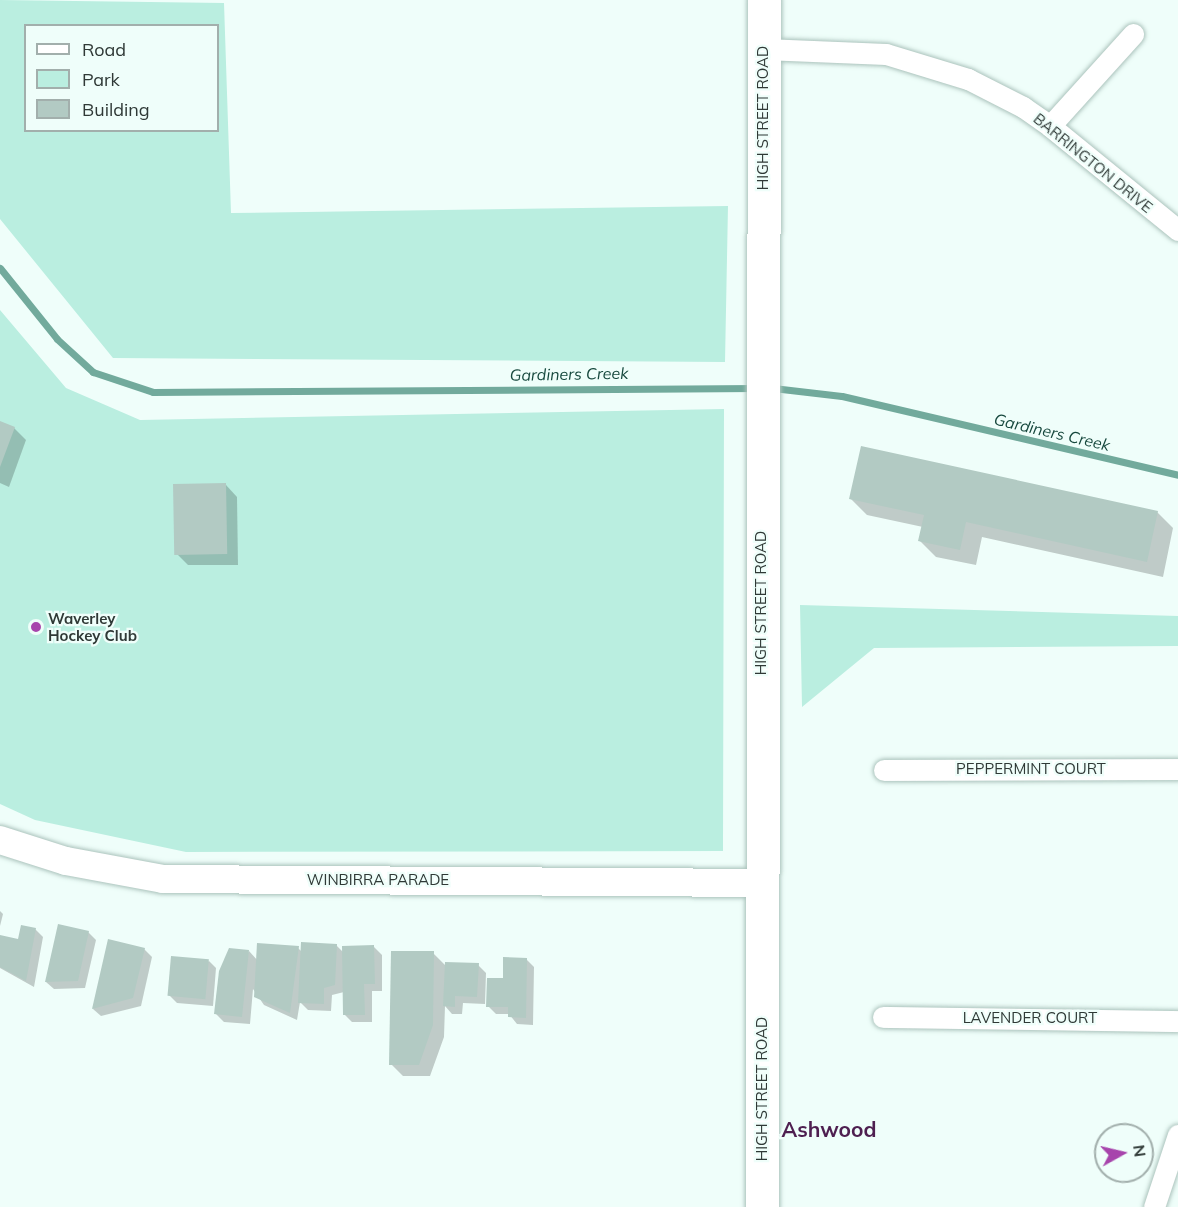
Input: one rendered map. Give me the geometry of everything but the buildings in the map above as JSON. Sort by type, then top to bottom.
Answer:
[{"type":"main road","name":"HIGH STREET ROAD","points":[[762,1207],[761,419],[764,0]]},
{"type":"street","points":[[1050,126],[1133,34]]},
{"type":"street","name":"BARRINGTON DRIVE","points":[[764,49],[845,50],[913,60],[995,91],[1050,126],[1178,230]]},
{"type":"street","name":"PEPPERMINT COURT","points":[[884,770],[1178,769]]},
{"type":"street","name":"WINBIRRA PARADE","points":[[0,840],[66,861],[163,879],[762,883]]},
{"type":"street","name":"LAVENDER COURT","points":[[883,1017],[1178,1021]]},
{"type":"street","points":[[1155,1207],[1178,1135]]},
{"type":"green space","points":[[0,0],[224,3],[231,213],[728,206],[725,362],[113,358],[0,219]]},
{"type":"green space","points":[[0,310],[66,388],[140,420],[724,409],[723,851],[186,852],[35,820],[0,804]]},
{"type":"green space","points":[[800,605],[1178,616],[1178,646],[874,648],[802,707]]},
{"type":"waterway","name":"Gardiners Creek","points":[[0,268],[57,339],[93,372],[153,392],[756,388]]},
{"type":"waterway","name":"Gardiners Creek","points":[[773,388],[842,396],[1178,475]]},
{"type":"place","name":"Waverley Hockey Club","points":[[36,627]]},
{"type":"district","name":"Ashwood","points":[[829,1129]]}]
